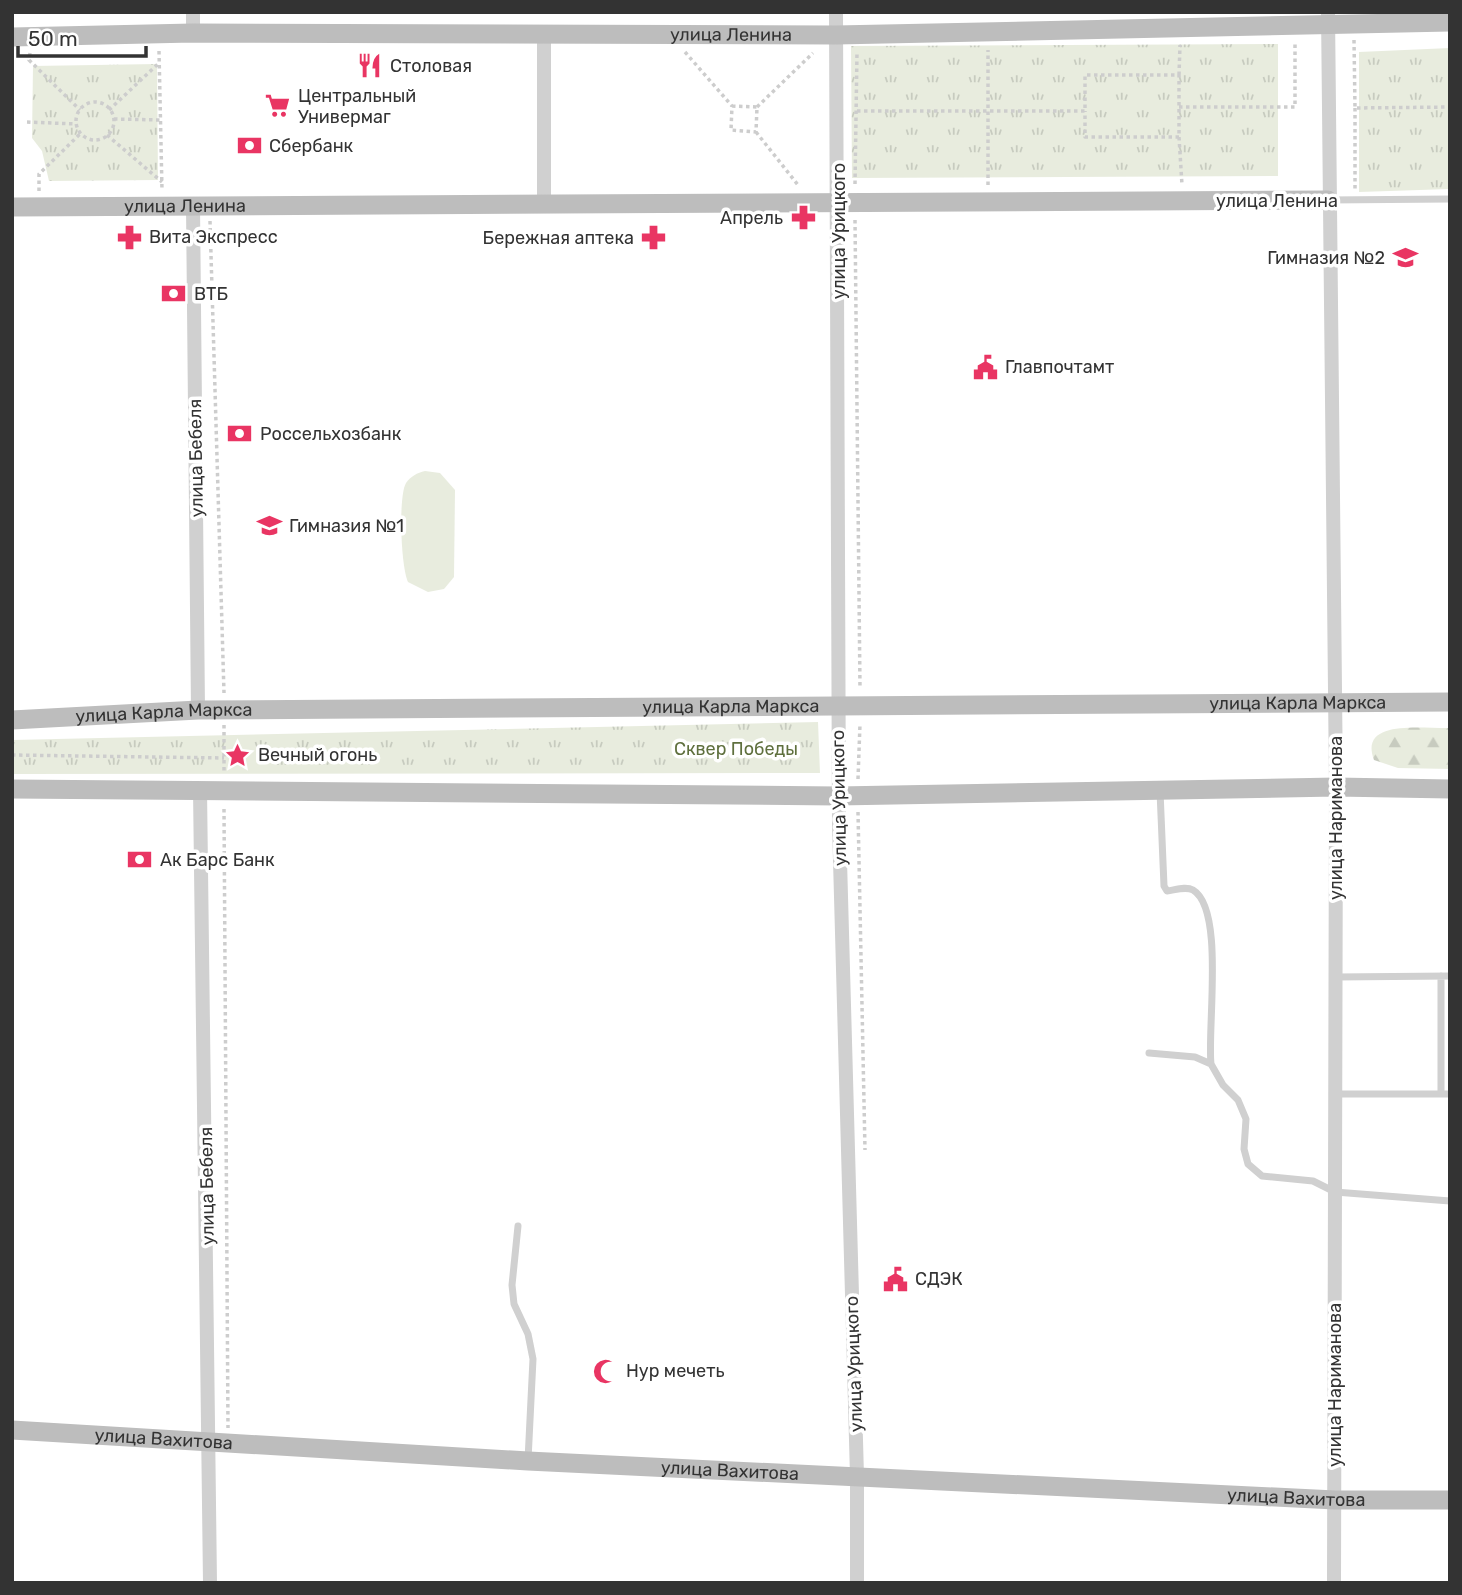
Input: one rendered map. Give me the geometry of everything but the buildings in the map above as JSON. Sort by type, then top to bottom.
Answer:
[{"type":"street","points":[[193,12],[193,33]]},
{"type":"street","name":"улица Урицкого","points":[[836,12],[839,202],[838,796],[857,1476],[857,1583]]},
{"type":"street","name":"улица Ленина","points":[[22,37],[193,33],[671,36],[836,42],[988,31],[1295,25],[1328,18],[1354,24],[1450,22]]},
{"type":"street","name":"улица Нариманова","points":[[1328,18],[1336,787],[1334,1583]]},
{"type":"street","points":[[544,36],[544,204]]},
{"type":"street","name":"улица Ленина","points":[[12,207],[1328,201]]},
{"type":"street","name":"улица Бебеля","points":[[198,710],[202,206]]},
{"type":"street","name":"улица Карла Маркса","points":[[12,720],[198,710],[1450,702]]},
{"type":"street","points":[[12,789],[838,796],[1336,787],[1450,789]]},
{"type":"street","name":"улица Бебеля","points":[[200,789],[220,1443],[211,1583]]},
{"type":"street","name":"улица Вахитова","points":[[12,1430],[528,1461],[1335,1500],[1450,1500]]},
{"type":"lane","name":"улица Ленина","points":[[1328,201],[1450,199]]},
{"type":"lane","points":[[1160,790],[1164,886],[1167,891],[1187,888],[1195,891],[1203,900],[1212,926],[1211,1064],[1223,1085],[1238,1100],[1246,1119],[1244,1149],[1248,1164],[1262,1176],[1313,1181],[1335,1192],[1450,1201]]},
{"type":"lane","points":[[1335,1094],[1445,1094],[1440,976]]},
{"type":"lane","points":[[1336,977],[1450,976]]},
{"type":"lane","points":[[1149,1053],[1195,1056],[1211,1064]]},
{"type":"lane","points":[[518,1226],[512,1285],[514,1304],[528,1334],[533,1359],[528,1461]]},
{"type":"path","points":[[1354,24],[1355,200]]},
{"type":"path","points":[[1179,107],[1295,107],[1295,25]]},
{"type":"path","points":[[1180,27],[1179,138],[1183,201]]},
{"type":"path","points":[[988,31],[988,201]]},
{"type":"path","points":[[159,35],[163,206]]},
{"type":"path","points":[[671,36],[732,106],[731,130],[756,132]]},
{"type":"path","points":[[22,37],[29,60],[80,110]]},
{"type":"path","points":[[812,202],[756,132],[757,107],[812,53],[836,42],[856,49]]},
{"type":"path","points":[[109,110],[160,62]]},
{"type":"path","points":[[1179,75],[1085,75],[1084,111],[1085,137],[1179,138]]},
{"type":"path","points":[[92,103],[109,110],[113,119],[107,135],[97,140],[81,133],[76,124],[80,110],[92,103]]},
{"type":"path","points":[[732,106],[757,107]]},
{"type":"path","points":[[1355,108],[1450,107]]},
{"type":"path","points":[[857,111],[1084,111]]},
{"type":"path","points":[[113,119],[161,120]]},
{"type":"path","points":[[27,122],[76,124]]},
{"type":"path","points":[[38,208],[39,174],[81,133]]},
{"type":"path","points":[[107,135],[162,182]]},
{"type":"path","points":[[202,206],[224,710],[220,1443]]},
{"type":"path","points":[[12,755],[224,758]]},
{"type":"green space","points":[[1278,44],[1278,176],[852,178],[851,46]]},
{"type":"green space","points":[[1450,48],[1450,189],[1359,192],[1359,52]]},
{"type":"green space","points":[[157,64],[158,180],[49,181],[42,151],[32,138],[33,66]]},
{"type":"green space","points":[[425,471],[440,473],[455,490],[454,577],[444,589],[428,592],[408,582],[401,532],[406,483],[414,475]]},
{"type":"green space","name":"Сквер Победы","points":[[818,722],[820,773],[12,774],[12,740]]},
{"type":"green space","points":[[1410,727],[1450,728],[1450,769],[1398,768],[1374,760],[1372,747],[1375,737],[1384,732]]},
{"type":"place","name":"Столовая","points":[[370,66]]},
{"type":"place","name":"Центральный Универмаг","points":[[278,106]]},
{"type":"place","name":"Сбербанк","points":[[249,146]]},
{"type":"place","name":"Апрель","points":[[803,218]]},
{"type":"place","name":"Вита Экспресс","points":[[129,237]]},
{"type":"place","name":"Бережная аптека","points":[[654,238]]},
{"type":"place","name":"Гимназия №2","points":[[1405,258]]},
{"type":"place","name":"ВТБ","points":[[174,294]]},
{"type":"place","name":"Главпочтамт","points":[[985,367]]},
{"type":"place","name":"Россельхозбанк","points":[[240,434]]},
{"type":"place","name":"Гимназия №1","points":[[269,526]]},
{"type":"place","name":"Вечный огонь","points":[[238,755]]},
{"type":"place","name":"Ак Барс Банк","points":[[140,860]]},
{"type":"place","name":"СДЭК","points":[[895,1279]]},
{"type":"place","name":"Нур мечеть","points":[[606,1371]]}]
